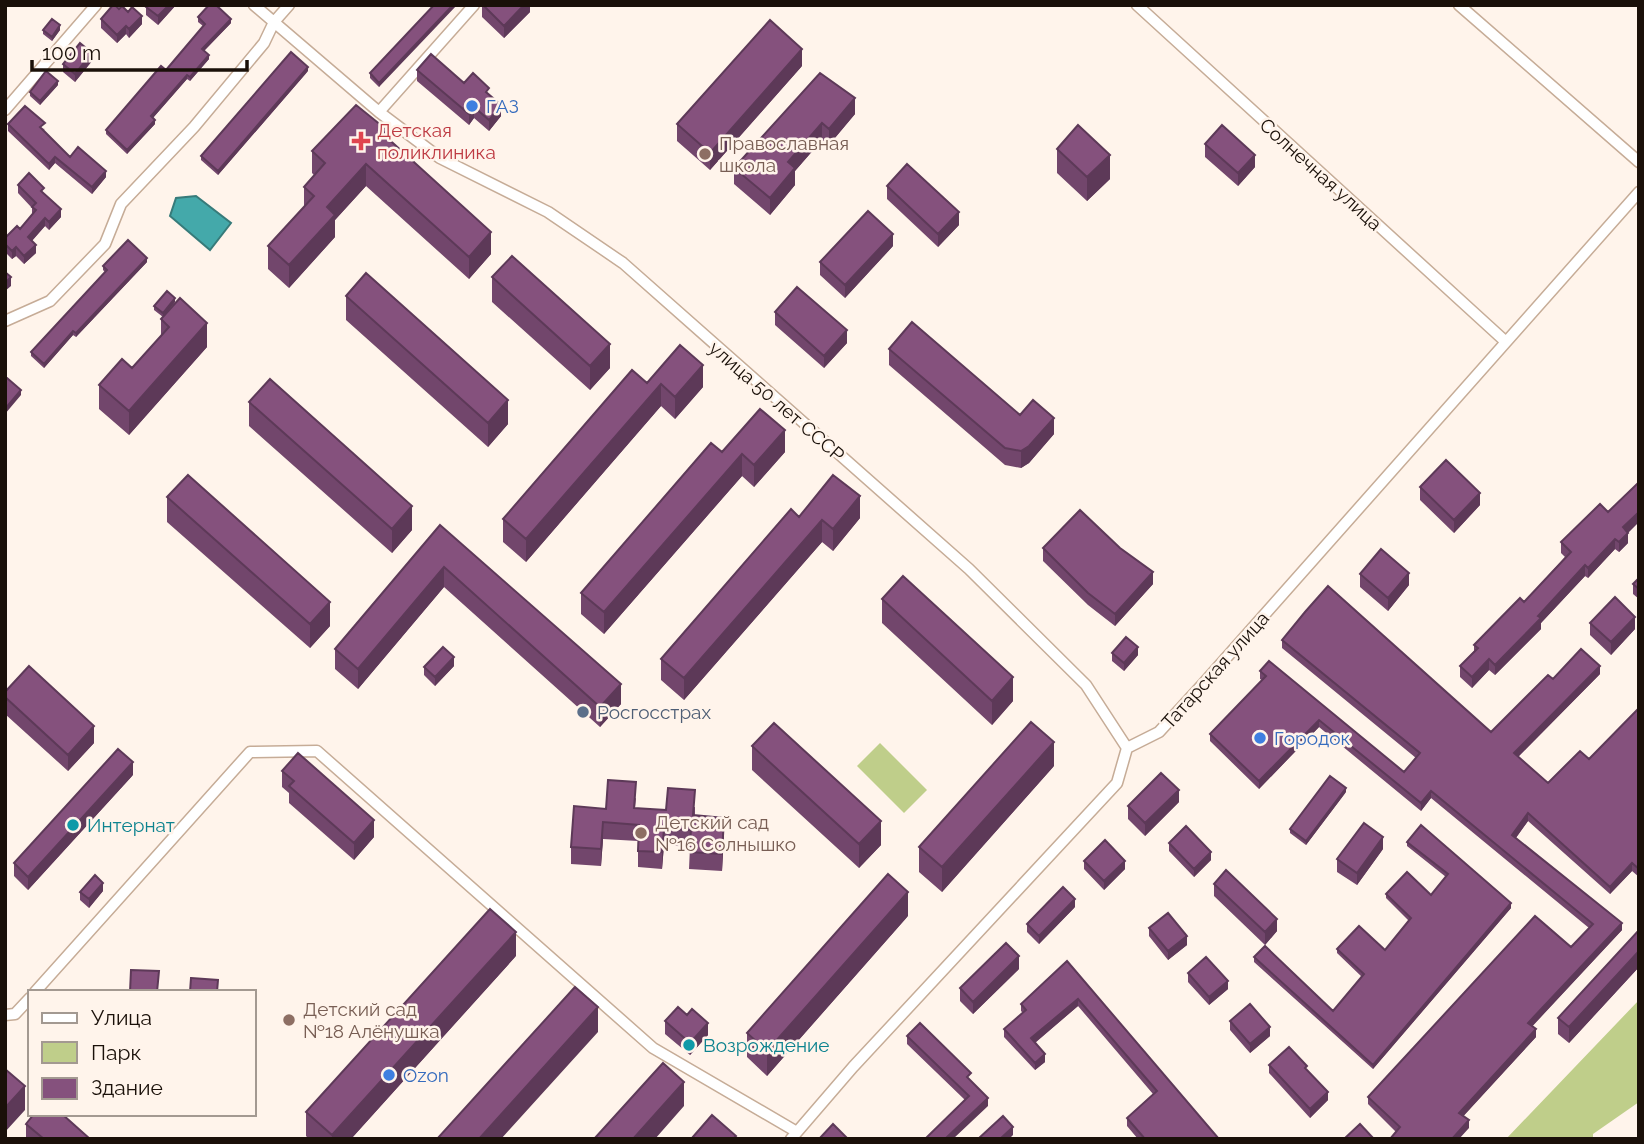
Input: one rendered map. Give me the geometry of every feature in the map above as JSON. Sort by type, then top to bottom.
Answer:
[{"type":"street","points":[[5,110],[96,5]]},
{"type":"street","name":"улица 50 лет СССР","points":[[254,5],[379,112],[440,158],[548,212],[622,263],[969,569],[1086,685],[1127,748]]},
{"type":"street","points":[[5,321],[50,301],[105,244],[121,204],[194,127],[264,43],[274,22],[289,5]]},
{"type":"street","points":[[379,112],[474,5]]},
{"type":"street","name":"Солнечная улица","points":[[1137,5],[1506,342]]},
{"type":"street","points":[[1459,5],[1639,162]]},
{"type":"street","name":"Татарская улица","points":[[1127,748],[1159,732],[1639,192]]},
{"type":"street","points":[[37,990],[250,752],[317,751],[653,1048],[794,1135],[853,1067],[1117,783],[1127,748]]},
{"type":"street","points":[[10,1014],[28,1000]]},
{"type":"green space","points":[[880,743],[927,790],[904,813],[857,766]]},
{"type":"green space","points":[[1639,1000],[1639,1102],[1593,1134],[1593,1139],[1506,1139]]},
{"type":"water","points":[[196,196],[231,223],[210,250],[170,216],[176,198]]},
{"type":"building","points":[[113,5],[119,9],[122,6],[128,12],[132,7],[142,16],[129,29],[126,26],[117,35],[101,19]]},
{"type":"building","points":[[169,5],[158,16],[146,7]]},
{"type":"building","points":[[209,5],[216,5],[231,19],[202,49],[209,55],[190,77],[187,75],[151,116],[155,120],[127,150],[106,130],[161,66],[166,70],[205,24],[198,17]]},
{"type":"building","points":[[434,5],[453,5],[379,83],[370,73]]},
{"type":"building","points":[[483,5],[524,5],[504,26]]},
{"type":"building","points":[[52,19],[60,25],[52,37],[43,30]]},
{"type":"building","points":[[770,20],[802,49],[710,153],[677,124]]},
{"type":"building","points":[[80,43],[92,53],[75,74],[63,64]]},
{"type":"building","points":[[291,52],[308,67],[218,171],[201,156]]},
{"type":"building","points":[[431,54],[464,83],[473,73],[489,88],[486,92],[501,105],[489,120],[474,107],[469,114],[417,70]]},
{"type":"building","points":[[46,71],[58,81],[40,101],[30,92]]},
{"type":"building","points":[[820,73],[855,98],[829,129],[822,123],[788,162],[795,168],[770,198],[734,168]]},
{"type":"building","points":[[356,105],[387,130],[383,134],[491,232],[469,257],[366,164],[327,207],[335,215],[289,265],[268,246],[314,196],[304,187],[325,163],[312,151]]},
{"type":"building","points":[[25,106],[45,123],[40,127],[70,157],[78,147],[106,171],[92,187],[55,157],[49,164],[8,124]]},
{"type":"building","points":[[1078,125],[1110,155],[1087,177],[1057,149]]},
{"type":"building","points":[[1222,125],[1255,155],[1238,173],[1205,144]]},
{"type":"building","points":[[907,164],[959,212],[938,234],[887,186]]},
{"type":"building","points":[[29,173],[44,188],[41,191],[61,209],[49,222],[45,218],[28,237],[36,245],[24,256],[16,247],[12,251],[5,244],[5,238],[17,226],[20,229],[36,210],[32,207],[36,203],[18,185]]},
{"type":"building","points":[[868,211],[893,234],[845,285],[820,262]]},
{"type":"building","points":[[128,240],[147,258],[76,333],[73,331],[44,364],[31,352],[107,270],[103,266]]},
{"type":"building","points":[[512,256],[610,344],[590,366],[492,277]]},
{"type":"building","points":[[5,272],[11,277],[5,283]]},
{"type":"building","points":[[366,273],[508,400],[488,423],[346,296]]},
{"type":"building","points":[[797,287],[847,330],[824,356],[775,312]]},
{"type":"building","points":[[167,291],[175,298],[163,313],[154,306]]},
{"type":"building","points":[[180,298],[207,323],[129,411],[99,385],[122,359],[132,368],[169,327],[161,319]]},
{"type":"building","points":[[912,322],[1020,415],[1033,400],[1054,418],[1029,446],[1021,451],[1005,448],[889,349]]},
{"type":"building","points":[[680,345],[703,365],[675,397],[661,384],[526,539],[503,519],[632,370],[647,383]]},
{"type":"building","points":[[7,378],[21,390],[5,409],[5,380]]},
{"type":"building","points":[[270,379],[412,506],[392,529],[249,402]]},
{"type":"building","points":[[760,409],[785,430],[754,465],[742,454],[604,612],[581,593],[711,443],[722,452]]},
{"type":"building","points":[[1446,460],[1480,493],[1454,520],[1420,487]]},
{"type":"building","points":[[188,475],[330,602],[310,624],[167,497]]},
{"type":"building","points":[[833,475],[860,496],[833,529],[822,520],[684,678],[661,659],[791,509],[799,517]]},
{"type":"building","points":[[1639,482],[1639,512],[1623,527],[1628,533],[1619,542],[1615,539],[1588,568],[1585,565],[1538,616],[1541,618],[1495,665],[1489,659],[1472,677],[1460,666],[1478,648],[1474,645],[1520,598],[1524,602],[1571,552],[1561,542],[1600,504],[1608,512]]},
{"type":"building","points":[[1080,510],[1120,548],[1153,572],[1115,614],[1088,593],[1043,548]]},
{"type":"building","points":[[440,525],[621,684],[600,707],[444,567],[358,669],[335,649]]},
{"type":"building","points":[[1381,549],[1409,573],[1388,598],[1360,574]]},
{"type":"building","points":[[903,576],[1013,677],[992,701],[882,599]]},
{"type":"building","points":[[1639,578],[1639,589],[1633,584]]},
{"type":"building","points":[[1328,586],[1491,732],[1548,675],[1553,679],[1581,649],[1600,666],[1514,753],[1548,783],[1580,751],[1589,759],[1639,708],[1639,869],[1632,863],[1610,887],[1528,813],[1512,835],[1622,923],[1528,1023],[1536,1029],[1459,1113],[1469,1120],[1452,1139],[1390,1139],[1400,1127],[1368,1097],[1535,916],[1571,947],[1593,924],[1431,791],[1421,803],[1319,720],[1259,781],[1210,734],[1266,676],[1260,671],[1269,661],[1404,772],[1420,753],[1282,640]]},
{"type":"building","points":[[1615,597],[1635,617],[1611,642],[1590,623]]},
{"type":"building","points":[[1126,637],[1138,647],[1124,663],[1112,653]]},
{"type":"building","points":[[443,647],[454,657],[435,677],[424,667]]},
{"type":"building","points":[[29,666],[94,726],[68,755],[5,697],[5,692]]},
{"type":"building","points":[[1031,722],[1054,742],[942,867],[919,847]]},
{"type":"building","points":[[774,723],[881,821],[859,844],[752,746]]},
{"type":"building","points":[[118,749],[133,762],[28,877],[14,863]]},
{"type":"building","points":[[298,753],[374,820],[354,843],[289,786],[294,781],[282,771]]},
{"type":"building","points":[[1161,773],[1179,790],[1145,823],[1128,806]]},
{"type":"building","points":[[1330,776],[1346,788],[1306,841],[1290,829]]},
{"type":"building","points":[[608,780],[636,782],[634,808],[666,810],[668,788],[695,790],[693,815],[724,818],[722,854],[689,852],[691,830],[664,829],[662,852],[638,851],[639,825],[603,822],[601,849],[571,847],[574,806],[606,809]]},
{"type":"building","points":[[1364,823],[1383,837],[1357,873],[1337,859]]},
{"type":"building","points":[[1421,825],[1511,903],[1373,1065],[1254,957],[1265,946],[1333,1011],[1364,974],[1337,949],[1359,926],[1385,950],[1411,918],[1386,894],[1407,872],[1431,895],[1448,874],[1407,842]]},
{"type":"building","points":[[1186,826],[1211,852],[1194,869],[1169,843]]},
{"type":"building","points":[[1105,840],[1125,861],[1104,881],[1084,861]]},
{"type":"building","points":[[1226,870],[1277,919],[1265,932],[1214,884]]},
{"type":"building","points":[[888,874],[908,892],[767,1051],[747,1033]]},
{"type":"building","points":[[95,875],[103,883],[89,899],[80,892]]},
{"type":"building","points":[[1063,887],[1075,899],[1039,936],[1027,924]]},
{"type":"building","points":[[490,909],[516,932],[332,1135],[306,1112]]},
{"type":"building","points":[[1168,913],[1187,936],[1168,951],[1149,928]]},
{"type":"building","points":[[1639,930],[1639,951],[1569,1027],[1558,1018]]},
{"type":"building","points":[[1006,943],[1019,956],[973,1002],[960,988]]},
{"type":"building","points":[[1206,957],[1228,981],[1209,997],[1188,973]]},
{"type":"building","points":[[1067,961],[1219,1139],[1145,1139],[1127,1118],[1157,1091],[1078,999],[1031,1038],[1045,1054],[1035,1063],[1004,1029],[1026,1010],[1021,1004]]},
{"type":"building","points":[[131,970],[159,971],[157,990],[130,990]]},
{"type":"building","points":[[191,978],[218,980],[217,990],[190,990]]},
{"type":"building","points":[[575,987],[598,1007],[479,1139],[437,1139]]},
{"type":"building","points":[[1250,1004],[1270,1027],[1250,1044],[1230,1021]]},
{"type":"building","points":[[678,1007],[687,1015],[692,1009],[708,1023],[690,1043],[665,1021]]},
{"type":"building","points":[[920,1023],[971,1073],[967,1077],[988,1098],[945,1139],[925,1139],[969,1096],[907,1036]]},
{"type":"building","points":[[1289,1047],[1328,1092],[1310,1109],[1269,1065]]},
{"type":"building","points":[[663,1063],[684,1082],[633,1139],[594,1139]]},
{"type":"building","points":[[5,1069],[25,1086],[5,1108]]},
{"type":"building","points":[[712,1115],[736,1136],[733,1139],[692,1138]]},
{"type":"building","points":[[32,1116],[64,1116],[90,1139],[44,1139],[26,1124]]},
{"type":"building","points":[[1003,1116],[1013,1127],[1000,1139],[978,1139]]},
{"type":"building","points":[[833,1124],[848,1139],[819,1139]]},
{"type":"building","points":[[1360,1124],[1374,1139],[1344,1139]]},
{"type":"place","name":"ГАЗ","points":[[472,106]]},
{"type":"place","name":"Детская поликлиника","points":[[361,141]]},
{"type":"place","name":"Православная школа","points":[[705,154]]},
{"type":"place","name":"Росгосстрах","points":[[583,712]]},
{"type":"place","name":"Городок","points":[[1260,738]]},
{"type":"place","name":"Интернат","points":[[73,825]]},
{"type":"place","name":"Детский сад №16 Солнышко","points":[[641,833]]},
{"type":"place","name":"Детский сад №18 Алёнушка","points":[[289,1020]]},
{"type":"place","name":"Возрождение","points":[[689,1045]]},
{"type":"place","name":"Ozon","points":[[389,1075]]}]
